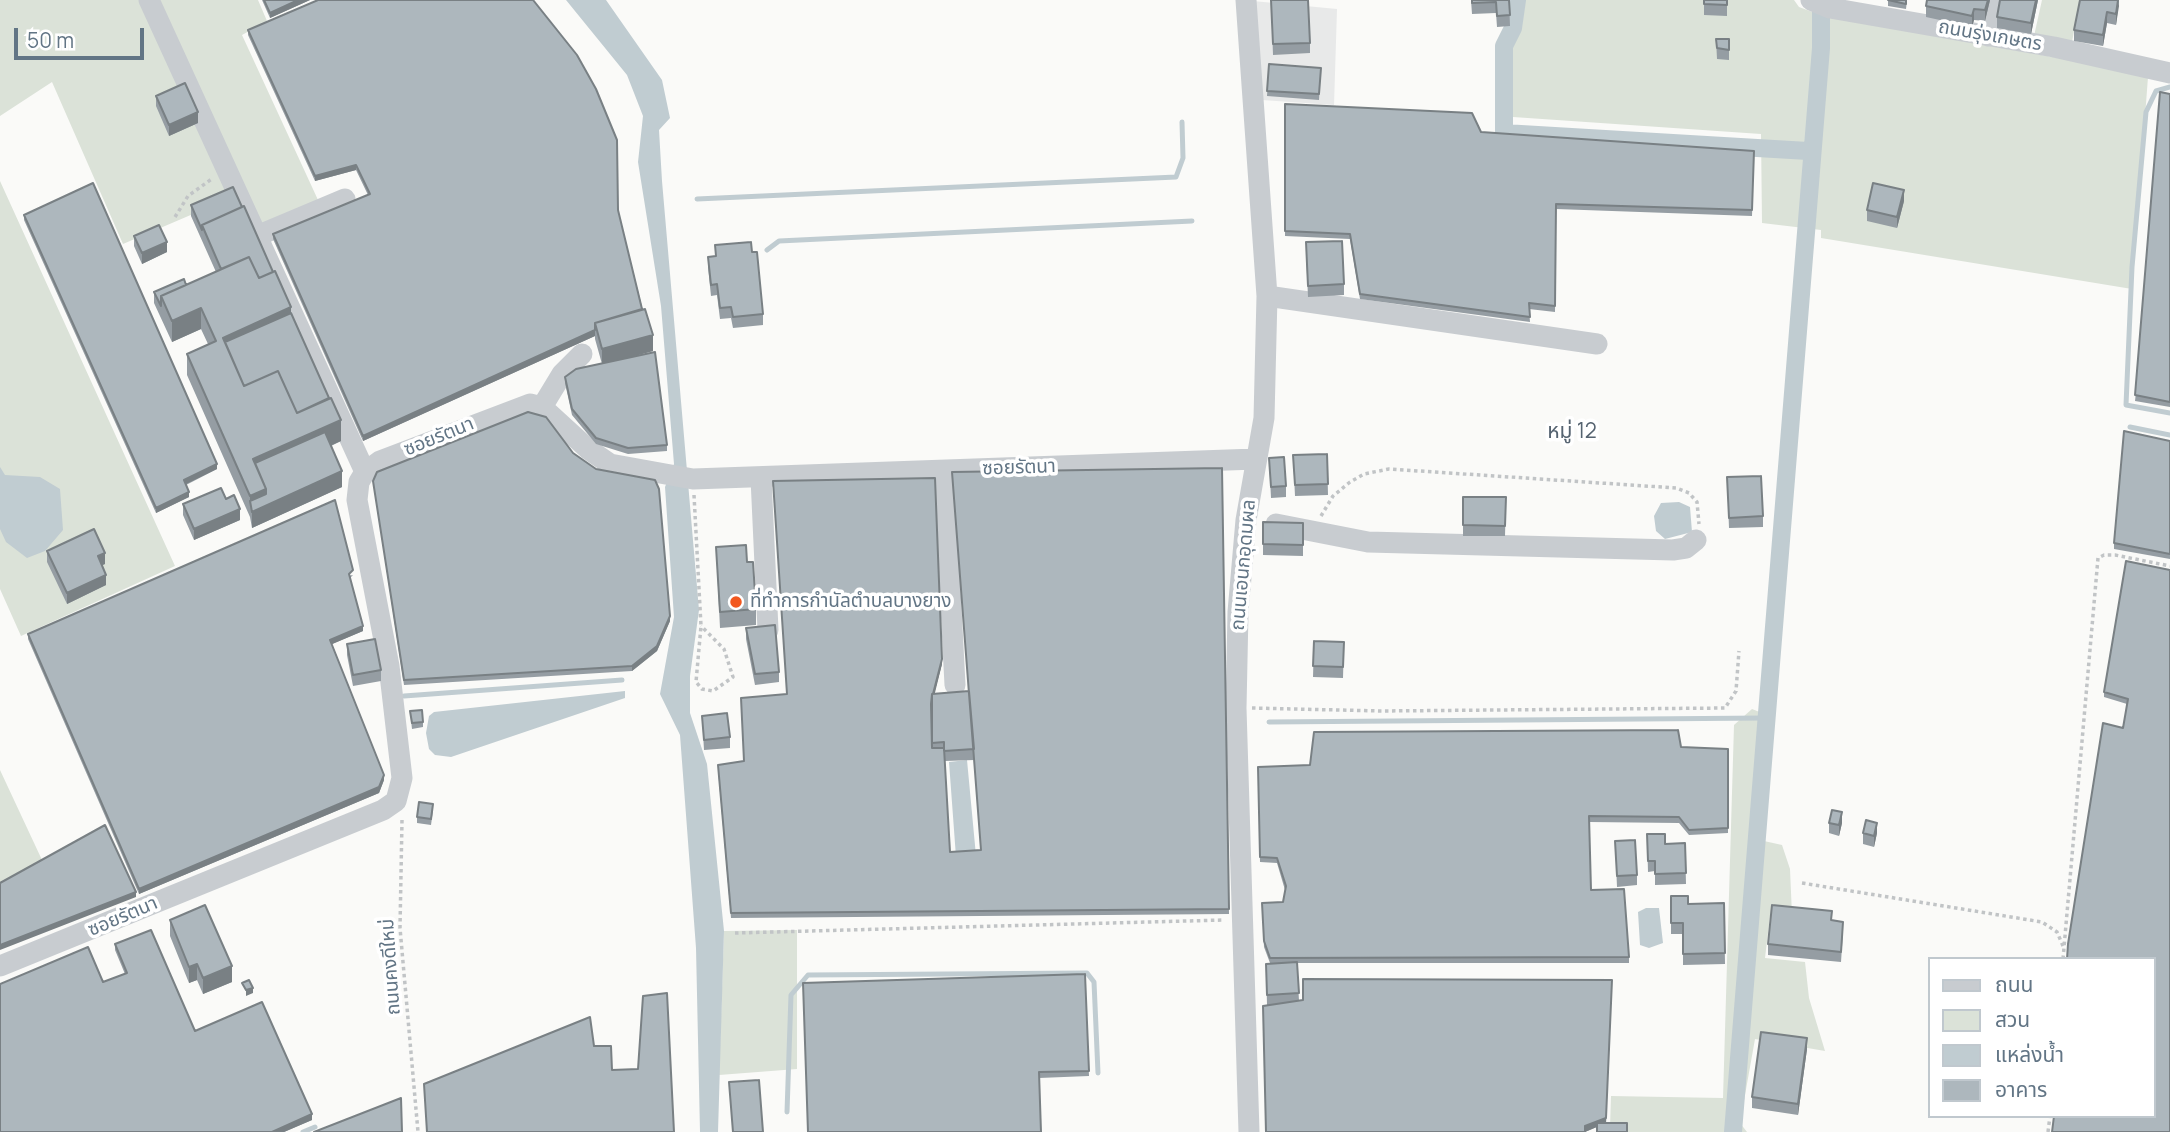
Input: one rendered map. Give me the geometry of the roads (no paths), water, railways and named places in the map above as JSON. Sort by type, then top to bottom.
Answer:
[{"type":"street","points":[[149,0],[365,472]]},
{"type":"street","name":"ถนนเอนกอุดมผล","points":[[1246,0],[1267,296],[1264,418],[1246,520],[1238,612],[1236,708],[1249,1132]]},
{"type":"street","points":[[1988,36],[1995,0]]},
{"type":"street","name":"ถนนรุ่งเกษตร","points":[[1818,3],[2170,73]]},
{"type":"street","points":[[257,236],[345,199]]},
{"type":"street","points":[[1267,296],[1597,344]]},
{"type":"street","points":[[542,407],[562,374],[582,354]]},
{"type":"street","name":"ซอยรัตนา","points":[[0,966],[87,933],[383,810],[396,801],[402,778],[389,666],[357,500],[359,482],[365,472],[380,461],[530,404],[542,407],[588,449],[610,464],[665,476],[695,479],[1256,459]]},
{"type":"street","points":[[944,471],[955,685]]},
{"type":"street","points":[[761,478],[768,630]]},
{"type":"street","points":[[1246,520],[1368,542],[1673,550],[1686,548],[1696,540]]},
{"type":"water","points":[[566,0],[606,0],[662,80],[670,118],[659,130],[662,181],[699,610],[690,676],[690,713],[707,764],[724,931],[718,1132],[700,1132],[696,948],[680,735],[660,694],[674,617],[665,487],[674,464],[661,306],[638,162],[643,116],[627,75]]},
{"type":"water","points":[[0,467],[5,475],[40,477],[60,489],[63,530],[45,551],[27,558],[6,542],[0,529]]},
{"type":"water","points":[[1679,502],[1690,507],[1692,532],[1665,539],[1656,531],[1654,516],[1661,503]]},
{"type":"water","points":[[625,691],[625,698],[451,757],[435,755],[429,749],[426,733],[429,716],[434,712]]},
{"type":"water","points":[[967,760],[976,856],[956,857],[949,762]]},
{"type":"water","points":[[1646,908],[1659,908],[1663,943],[1649,948],[1640,945],[1638,912]]},
{"type":"waterway","points":[[1517,0],[1513,28],[1504,46],[1504,133],[1808,151]]},
{"type":"waterway","points":[[1733,1132],[1821,48],[1821,0]]},
{"type":"waterway","points":[[2170,87],[2156,91],[2146,112],[2132,267],[2126,405],[2170,413]]},
{"type":"waterway","points":[[697,199],[1176,177],[1183,158],[1182,122]]},
{"type":"waterway","points":[[767,250],[779,241],[1192,221]]},
{"type":"waterway","points":[[2130,427],[2170,435]]},
{"type":"waterway","points":[[404,696],[622,680]]},
{"type":"waterway","points":[[1269,722],[1765,718]]},
{"type":"waterway","points":[[787,1112],[791,995],[808,975],[1087,973],[1094,982],[1098,1073]]},
{"type":"waterway","points":[[303,1132],[315,1127]]},
{"type":"place","name":"ที่ทำการกำนัลตำบลบางยาง","points":[[736,602]]},
{"type":"district","name":"หมู่ 12","points":[[1572,432]]}]
